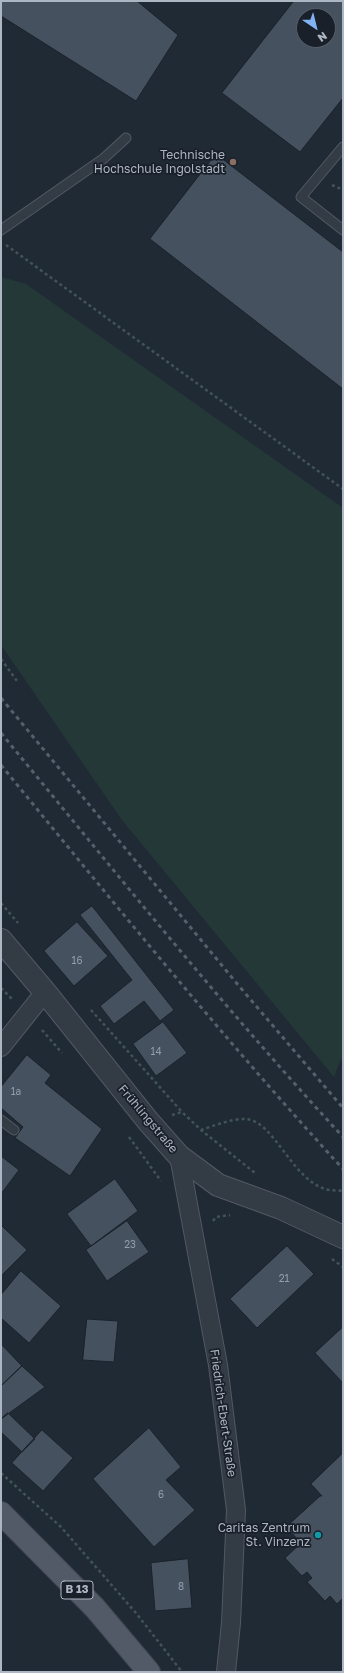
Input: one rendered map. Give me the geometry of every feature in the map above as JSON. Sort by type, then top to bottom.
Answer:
[{"type":"main road","name":"B 13","points":[[1,1513],[95,1608],[149,1672]]},
{"type":"street","name":"Frühlingstraße","points":[[1,940],[45,992],[148,1121],[179,1156],[218,1185],[281,1208],[343,1237]]},
{"type":"street","points":[[1,1047],[45,992]]},
{"type":"street","name":"Friedrich-Ebert-Straße","points":[[179,1156],[218,1365],[236,1510],[231,1623],[226,1672]]},
{"type":"lane","points":[[1,230],[103,159],[126,138]]},
{"type":"lane","points":[[343,147],[301,197],[343,230]]},
{"type":"lane","points":[[1,1120],[14,1130]]},
{"type":"path","points":[[1,242],[343,489]]},
{"type":"path","points":[[1,659],[17,681]]},
{"type":"path","points":[[1,903],[19,924]]},
{"type":"path","points":[[1,988],[64,1056]]},
{"type":"path","points":[[87,1005],[182,1112],[201,1130],[259,1176]]},
{"type":"path","points":[[148,1121],[182,1112]]},
{"type":"path","points":[[201,1130],[222,1123],[246,1119],[261,1125],[270,1134],[295,1167],[310,1181],[325,1189],[343,1190]]},
{"type":"path","points":[[127,1135],[163,1183]]},
{"type":"path","points":[[190,1211],[211,1225],[216,1217],[229,1215],[235,1216]]},
{"type":"path","points":[[331,1258],[343,1267]]},
{"type":"path","points":[[1,1473],[66,1533],[136,1613],[182,1672]]},
{"type":"shaded area","points":[[1,277],[26,284],[343,508],[343,1059],[341,1059],[334,1077],[122,820],[1,645]]},
{"type":"building","points":[[1,1],[137,1],[178,35],[136,101],[1,16]]},
{"type":"building","points":[[294,1],[343,1],[343,98],[300,152],[222,93]]},
{"type":"building","points":[[216,154],[343,252],[343,389],[150,239]]},
{"type":"building","points":[[92,906],[174,1010],[160,1021],[144,1001],[114,1024],[100,1006],[132,980],[80,915]]},
{"type":"building","points":[[77,922],[108,956],[74,986],[44,951]]},
{"type":"building","points":[[163,1022],[187,1053],[156,1076],[133,1044]]},
{"type":"building","points":[[27,1055],[51,1075],[45,1083],[102,1129],[70,1176],[15,1138],[23,1127],[1,1108],[1,1087]]},
{"type":"building","points":[[1,1156],[19,1170],[1,1194]]},
{"type":"building","points":[[115,1179],[138,1211],[91,1246],[67,1214]]},
{"type":"building","points":[[127,1221],[149,1252],[107,1281],[86,1250]]},
{"type":"building","points":[[1,1225],[27,1250],[1,1276]]},
{"type":"building","points":[[287,1246],[314,1274],[257,1328],[230,1299]]},
{"type":"building","points":[[21,1271],[61,1306],[29,1343],[1,1318],[1,1295]]},
{"type":"building","points":[[87,1319],[118,1321],[114,1362],[83,1360]]},
{"type":"building","points":[[343,1327],[343,1383],[315,1353]]},
{"type":"building","points":[[1,1344],[22,1366],[1,1386]]},
{"type":"building","points":[[22,1366],[45,1387],[1,1419],[1,1386]]},
{"type":"building","points":[[8,1413],[35,1439],[22,1452],[1,1432],[1,1419]]},
{"type":"building","points":[[149,1428],[181,1467],[166,1480],[195,1510],[154,1547],[93,1479]]},
{"type":"building","points":[[42,1430],[73,1458],[43,1491],[12,1463]]},
{"type":"building","name":"Caritas Zentrum St. Vinzenz","points":[[343,1453],[343,1598],[337,1604],[330,1596],[325,1601],[307,1582],[312,1578],[307,1572],[302,1576],[285,1558],[301,1543],[286,1527],[320,1496],[322,1496],[311,1484]]},
{"type":"building","points":[[188,1559],[192,1608],[155,1611],[151,1563]]},
{"type":"railway","points":[[1,698],[239,986],[343,1108]]},
{"type":"railway","points":[[1,733],[212,988],[298,1088],[343,1137]]},
{"type":"railway","points":[[1,765],[212,1020],[343,1169]]},
{"type":"place","name":"Technische Hochschule Ingolstadt","points":[[233,162]]},
{"type":"place","name":"Caritas Zentrum St. Vinzenz","points":[[318,1535]]}]
